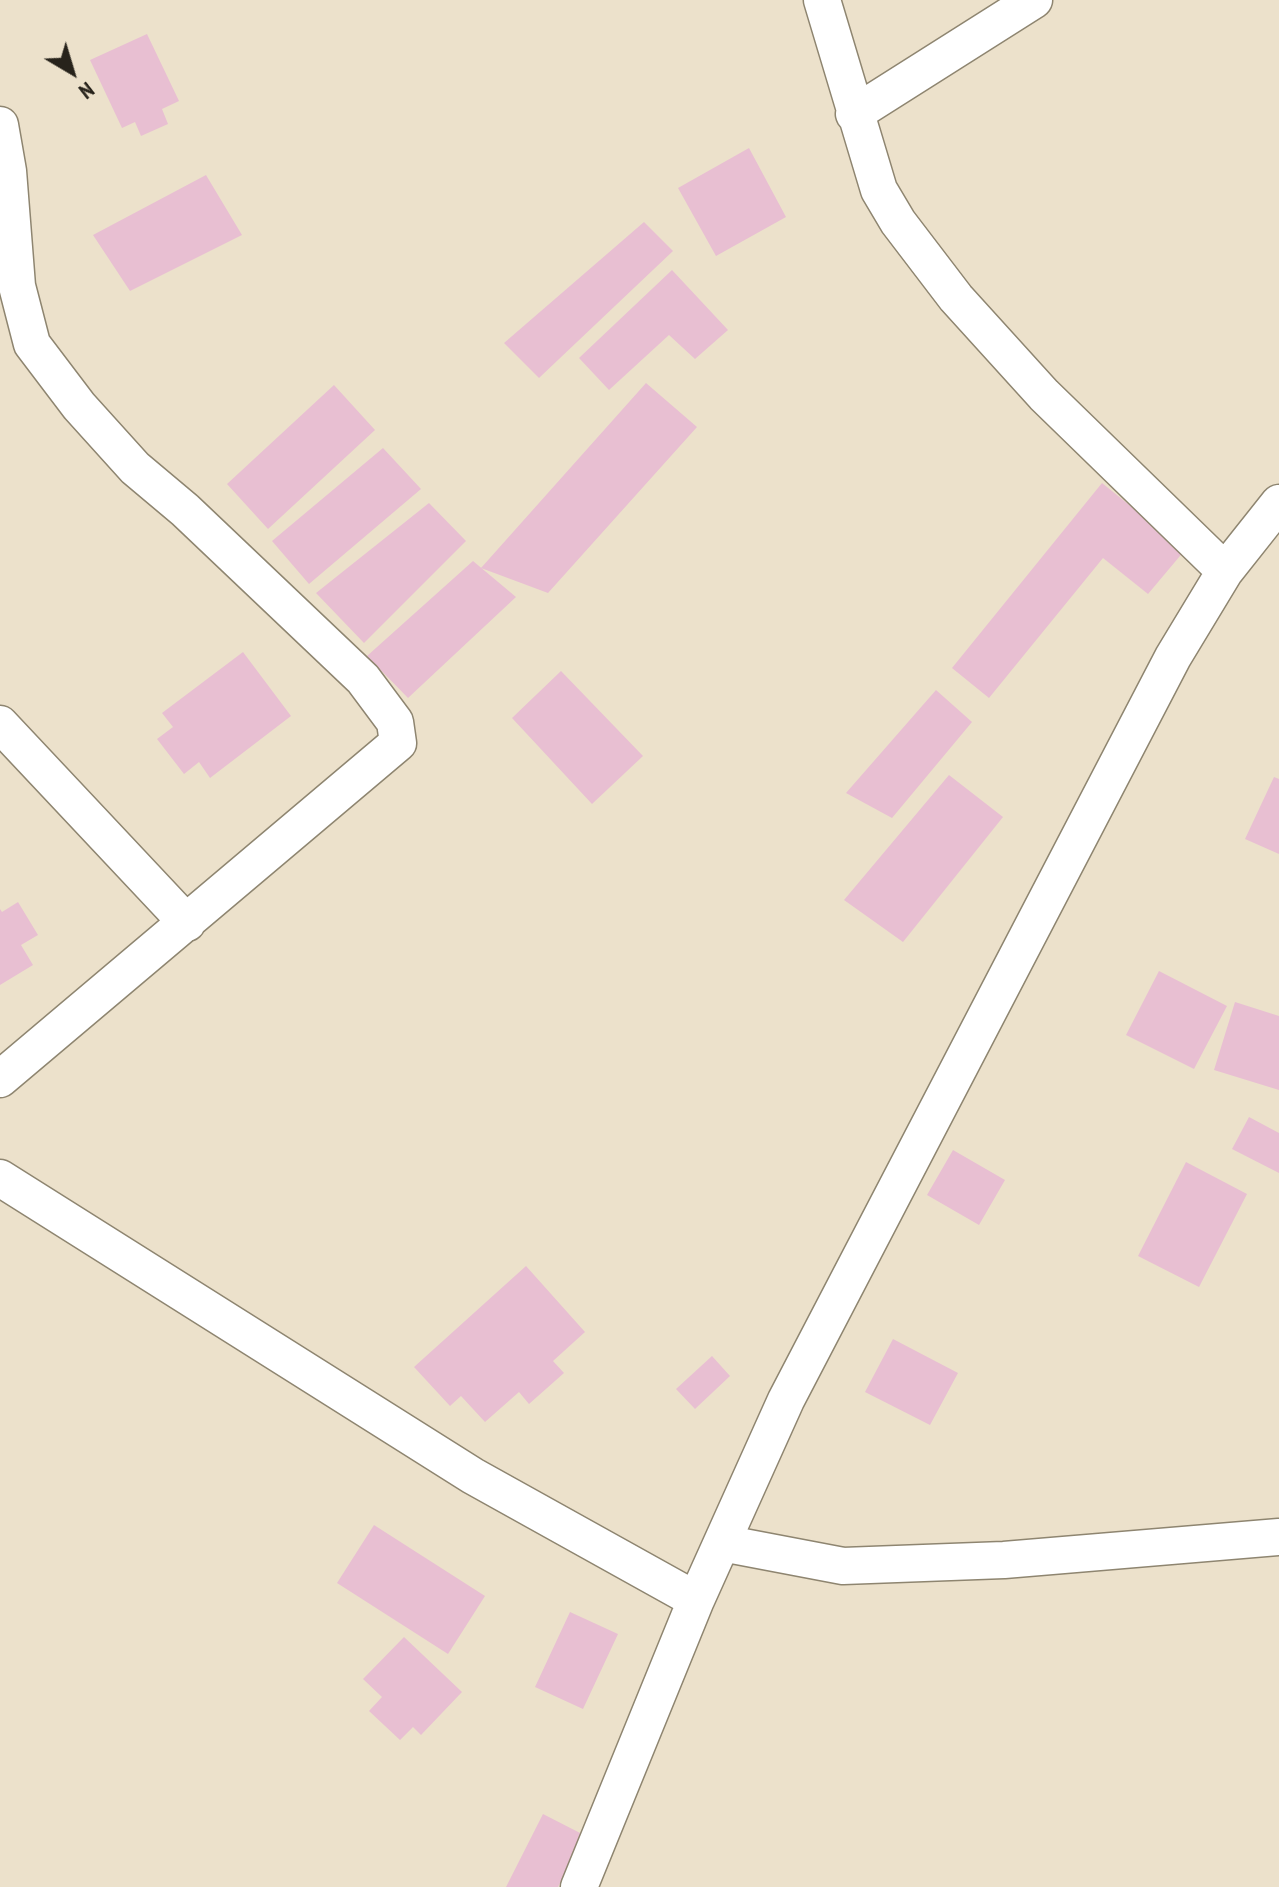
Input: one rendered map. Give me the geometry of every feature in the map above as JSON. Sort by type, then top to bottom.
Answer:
[{"type":"street","points":[[822,0],[879,190],[898,222],[956,298],[1044,395],[1225,571]]},
{"type":"street","points":[[854,114],[1034,0]]},
{"type":"street","points":[[0,125],[8,171],[17,286],[32,344],[79,406],[135,468],[185,510],[363,679],[395,722],[398,743],[0,1079]]},
{"type":"street","points":[[579,1887],[696,1600],[793,1386],[1173,657],[1225,571],[1279,503]]},
{"type":"street","points":[[0,724],[187,923]]},
{"type":"street","points":[[0,1178],[473,1476],[696,1600]]},
{"type":"street","points":[[722,1543],[843,1566],[1004,1560],[1279,1537]]},
{"type":"building","points":[[147,34],[179,101],[162,109],[168,124],[141,136],[135,122],[122,128],[90,60]]},
{"type":"building","points":[[749,148],[786,217],[716,256],[678,188]]},
{"type":"building","points":[[206,175],[242,235],[130,291],[93,235]]},
{"type":"building","points":[[644,222],[673,251],[539,378],[504,343]]},
{"type":"building","points":[[672,270],[728,330],[695,359],[669,335],[609,390],[579,358]]},
{"type":"building","points":[[646,383],[697,427],[548,593],[481,568]]},
{"type":"building","points":[[334,385],[375,430],[268,529],[227,484]]},
{"type":"building","points":[[383,448],[421,489],[309,584],[272,541]]},
{"type":"building","points":[[1102,483],[1185,550],[1148,594],[1103,558],[989,698],[952,668]]},
{"type":"building","points":[[429,503],[466,541],[364,643],[316,593]]},
{"type":"building","points":[[473,561],[516,597],[408,698],[367,656]]},
{"type":"building","points":[[243,652],[291,716],[210,778],[199,762],[184,774],[157,739],[173,727],[162,713]]},
{"type":"building","points":[[561,671],[643,756],[592,804],[512,718]]},
{"type":"building","points":[[936,690],[972,722],[892,818],[846,793]]},
{"type":"building","points":[[949,775],[1003,817],[903,942],[844,900]]},
{"type":"building","points":[[1274,777],[1279,779],[1279,854],[1245,839]]},
{"type":"building","points":[[18,902],[38,935],[21,945],[33,965],[0,985],[0,909],[2,912]]},
{"type":"building","points":[[1159,971],[1227,1006],[1194,1069],[1126,1035]]},
{"type":"building","points":[[1235,1002],[1279,1016],[1279,1090],[1214,1070]]},
{"type":"building","points":[[1249,1117],[1279,1133],[1279,1173],[1232,1149]]},
{"type":"building","points":[[953,1150],[1005,1180],[979,1225],[927,1195]]},
{"type":"building","points":[[1186,1162],[1247,1194],[1199,1287],[1138,1256]]},
{"type":"building","points":[[526,1266],[585,1332],[553,1361],[564,1373],[529,1404],[519,1392],[485,1422],[461,1396],[450,1406],[414,1367]]},
{"type":"building","points":[[893,1339],[958,1373],[930,1425],[865,1392]]},
{"type":"building","points":[[712,1356],[730,1376],[695,1409],[676,1389]]},
{"type":"building","points":[[374,1525],[485,1596],[448,1654],[337,1583]]},
{"type":"building","points":[[570,1612],[618,1634],[583,1709],[535,1687]]},
{"type":"building","points":[[404,1637],[462,1692],[421,1735],[413,1727],[400,1740],[369,1711],[382,1697],[363,1679]]},
{"type":"building","points":[[543,1814],[584,1835],[558,1887],[506,1887]]}]
